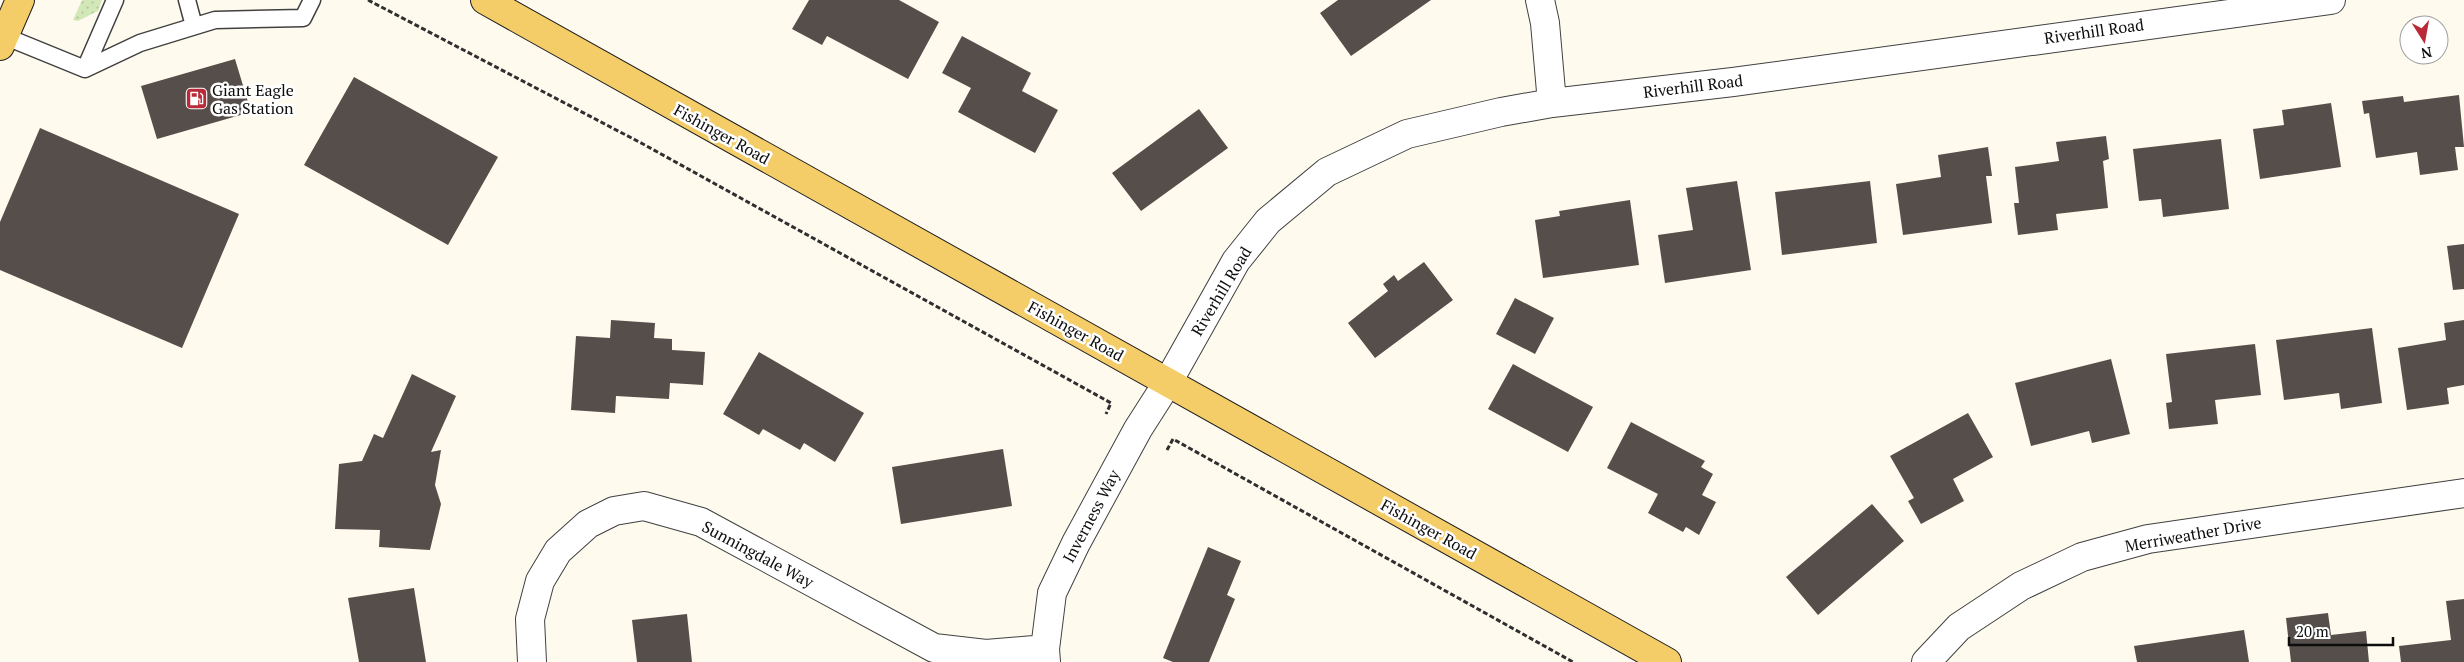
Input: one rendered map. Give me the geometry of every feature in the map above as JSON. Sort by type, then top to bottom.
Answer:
[{"type":"main road","points":[[2,41],[20,0]]},
{"type":"main road","name":"Fishinger Road","points":[[486,0],[1667,662]]},
{"type":"street","points":[[1540,0],[1545,23],[1552,103]]},
{"type":"street","name":"Riverhill Road","points":[[1168,382],[1236,261],[1268,221],[1327,172],[1407,134],[1501,112],[1552,103],[1733,82],[2331,0]]},
{"type":"street","name":"Inverness Way","points":[[1046,655],[1052,593],[1076,543],[1138,429],[1168,382]]},
{"type":"street","name":"Merriweather Drive","points":[[1926,662],[1966,622],[2021,586],[2082,557],[2148,539],[2464,493]]},
{"type":"street","name":"Sunningdale Way","points":[[532,662],[530,619],[540,581],[558,551],[588,524],[614,511],[644,506],[701,522],[934,648],[986,654],[1046,655]]},
{"type":"lane","points":[[85,69],[116,0]]},
{"type":"lane","points":[[187,0],[194,26]]},
{"type":"lane","points":[[2,41],[85,69],[140,43],[215,20],[304,18],[312,0]]},
{"type":"path","points":[[368,0],[643,144],[1111,403],[1106,414]]},
{"type":"path","points":[[1167,450],[1173,439],[1572,662]]},
{"type":"green space","points":[[82,0],[102,0],[98,11],[78,21],[73,20]]},
{"type":"building","points":[[809,0],[899,0],[939,22],[908,79],[827,36],[822,45],[792,29]]},
{"type":"building","points":[[1338,0],[1431,0],[1351,56],[1320,13]]},
{"type":"building","points":[[962,36],[1031,73],[1022,91],[1058,110],[1035,153],[958,112],[971,88],[942,73]]},
{"type":"building","name":"Giant Eagle Gas Station","points":[[235,59],[251,112],[157,139],[141,86]]},
{"type":"building","points":[[354,77],[498,157],[448,245],[304,165]]},
{"type":"building","points":[[2459,95],[2464,147],[2455,147],[2458,170],[2420,175],[2417,152],[2376,158],[2369,113],[2364,114],[2362,101],[2403,96],[2404,102]]},
{"type":"building","points":[[2331,103],[2341,167],[2260,179],[2253,129],[2284,125],[2282,110]]},
{"type":"building","points":[[1199,109],[1228,148],[1141,211],[1112,173]]},
{"type":"building","points":[[40,128],[239,214],[182,348],[0,270],[0,222]]},
{"type":"building","points":[[2106,136],[2109,159],[2103,161],[2108,208],[2056,214],[2058,230],[2018,235],[2014,203],[2019,203],[2015,167],[2059,161],[2056,142]]},
{"type":"building","points":[[2221,139],[2229,209],[2163,217],[2161,199],[2139,201],[2133,149]]},
{"type":"building","points":[[1988,147],[1992,176],[1986,176],[1992,223],[1903,235],[1896,184],[1941,177],[1938,155]]},
{"type":"building","points":[[1737,181],[1751,270],[1665,283],[1658,235],[1693,230],[1686,188]]},
{"type":"building","points":[[1870,181],[1877,243],[1782,255],[1775,192]]},
{"type":"building","points":[[1630,200],[1639,265],[1543,278],[1535,220],[1560,216],[1559,211]]},
{"type":"building","points":[[2464,244],[2464,289],[2453,290],[2447,246]]},
{"type":"building","points":[[1424,262],[1453,300],[1375,358],[1348,323],[1388,291],[1383,284],[1394,275],[1398,281]]},
{"type":"building","points":[[1515,298],[1554,318],[1535,354],[1496,334]]},
{"type":"building","points":[[611,320],[655,323],[654,338],[672,339],[672,350],[705,352],[703,385],[670,383],[669,399],[616,396],[615,413],[571,410],[576,336],[610,338]]},
{"type":"building","points":[[2464,320],[2464,385],[2447,388],[2449,404],[2407,410],[2398,348],[2446,340],[2444,323]]},
{"type":"building","points":[[2372,328],[2382,403],[2341,409],[2339,393],[2284,400],[2276,340]]},
{"type":"building","points":[[2255,344],[2261,395],[2215,400],[2218,424],[2169,429],[2166,403],[2172,402],[2166,354]]},
{"type":"building","points":[[759,352],[864,413],[835,462],[804,443],[800,450],[763,429],[759,435],[723,414]]},
{"type":"building","points":[[2111,359],[2130,434],[2092,443],[2089,431],[2031,446],[2015,383]]},
{"type":"building","points":[[1513,364],[1593,407],[1568,452],[1488,409]]},
{"type":"building","points":[[412,374],[456,396],[431,452],[441,450],[435,485],[441,504],[430,550],[379,547],[380,530],[335,529],[339,464],[362,461],[374,434],[383,438]]},
{"type":"building","points":[[1968,413],[1993,457],[1953,479],[1964,501],[1921,524],[1908,501],[1914,498],[1890,456]]},
{"type":"building","points":[[1631,422],[1705,461],[1701,467],[1713,474],[1702,495],[1716,502],[1699,535],[1686,527],[1683,532],[1648,513],[1658,494],[1607,468]]},
{"type":"building","points":[[1003,449],[1012,506],[901,524],[892,467]]},
{"type":"building","points":[[1872,504],[1904,541],[1818,615],[1786,577]]},
{"type":"building","points":[[1208,547],[1241,561],[1227,595],[1235,599],[1209,662],[1173,662],[1163,658]]},
{"type":"building","points":[[414,588],[426,662],[359,662],[348,598]]},
{"type":"building","points":[[2464,599],[2464,662],[2401,662],[2399,646],[2451,640],[2446,601]]},
{"type":"building","points":[[2328,613],[2331,635],[2366,631],[2369,662],[2291,662],[2286,618]]},
{"type":"building","points":[[687,614],[692,662],[637,662],[632,620]]},
{"type":"building","points":[[2244,630],[2249,662],[2137,662],[2134,646]]},
{"type":"place","name":"Giant Eagle Gas Station","points":[[196,99]]}]
